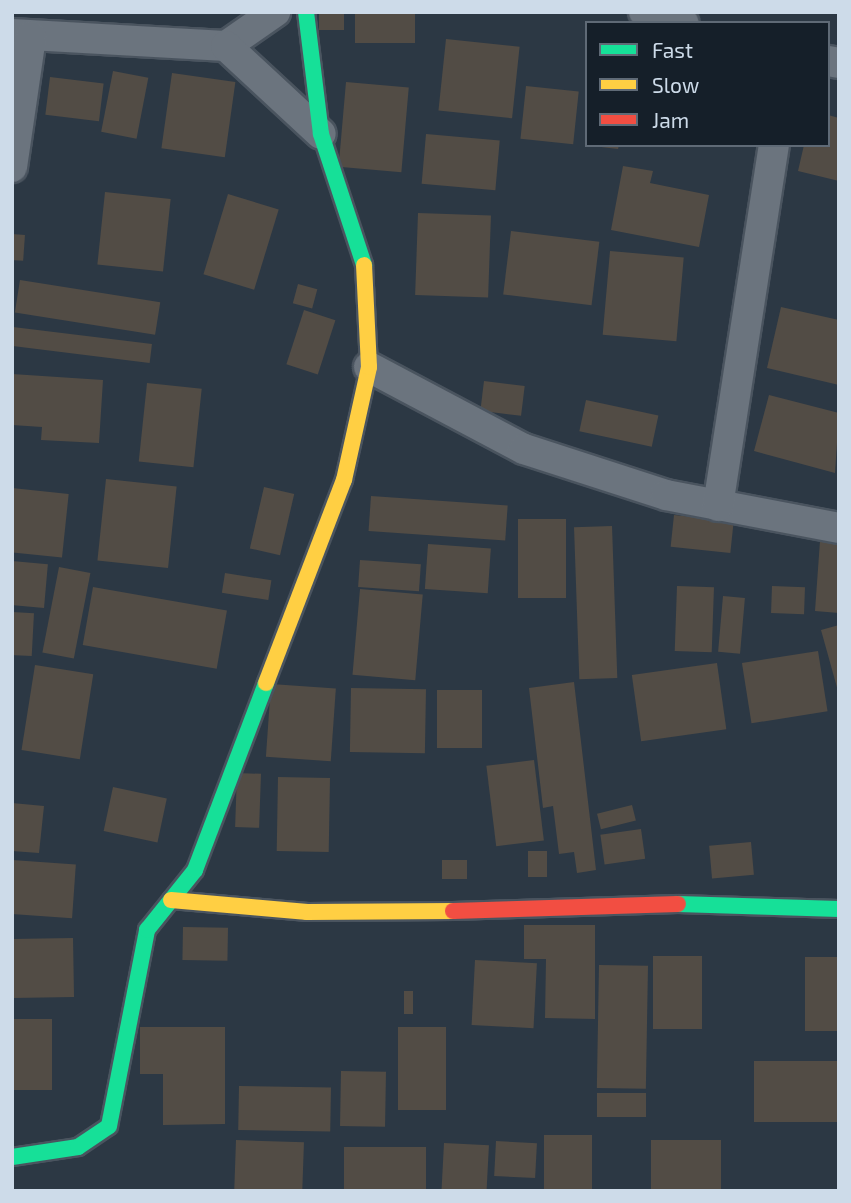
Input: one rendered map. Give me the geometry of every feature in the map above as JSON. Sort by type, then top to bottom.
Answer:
[{"type":"street","points":[[12,167],[22,35],[226,46],[275,12]]},
{"type":"street","points":[[12,1157],[78,1147],[109,1126],[147,930],[195,870],[344,480],[369,367],[369,281],[321,134],[306,12]]},
{"type":"street","points":[[644,12],[677,21]]},
{"type":"street","points":[[226,46],[321,134]]},
{"type":"street","points":[[718,506],[774,147]]},
{"type":"street","points":[[369,367],[524,449],[718,506],[839,528]]},
{"type":"street","points":[[171,900],[307,912],[729,902],[839,909]]},
{"type":"building","points":[[319,12],[344,12],[344,30],[319,30]]},
{"type":"building","points":[[355,12],[415,12],[415,43],[355,43]]},
{"type":"building","points":[[446,39],[520,47],[512,118],[438,111]]},
{"type":"building","points":[[113,71],[148,78],[137,139],[101,132]]},
{"type":"building","points":[[172,73],[235,82],[225,157],[161,148]]},
{"type":"building","points":[[50,77],[104,84],[99,121],[45,115]]},
{"type":"building","points":[[346,82],[409,87],[401,172],[339,167]]},
{"type":"building","points":[[526,86],[579,92],[573,144],[520,139]]},
{"type":"building","points":[[830,116],[839,118],[839,181],[798,171],[804,147],[830,147]]},
{"type":"building","points":[[426,134],[500,140],[495,190],[422,184]]},
{"type":"building","points":[[623,166],[653,171],[650,183],[709,195],[699,247],[611,230]]},
{"type":"building","points":[[105,192],[171,199],[163,271],[97,265]]},
{"type":"building","points":[[228,194],[279,209],[254,290],[203,274]]},
{"type":"building","points":[[418,213],[491,216],[488,297],[415,295]]},
{"type":"building","points":[[511,231],[599,242],[592,305],[503,295]]},
{"type":"building","points":[[12,234],[25,235],[23,261],[12,260]]},
{"type":"building","points":[[610,251],[684,257],[676,341],[603,335]]},
{"type":"building","points":[[20,280],[160,302],[155,335],[15,313]]},
{"type":"building","points":[[298,284],[317,289],[312,308],[293,303]]},
{"type":"building","points":[[781,307],[839,320],[839,385],[767,368]]},
{"type":"building","points":[[304,310],[335,320],[318,374],[286,364]]},
{"type":"building","points":[[13,327],[152,344],[150,363],[12,346]]},
{"type":"building","points":[[12,374],[103,380],[99,443],[41,440],[42,427],[12,425]]},
{"type":"building","points":[[484,381],[525,386],[521,416],[480,411]]},
{"type":"building","points":[[147,383],[202,389],[193,467],[139,462]]},
{"type":"building","points":[[769,395],[839,413],[835,473],[754,451]]},
{"type":"building","points":[[586,400],[658,415],[652,447],[579,431]]},
{"type":"building","points":[[106,479],[177,486],[168,568],[97,561]]},
{"type":"building","points":[[264,487],[294,494],[280,555],[250,548]]},
{"type":"building","points":[[12,488],[69,494],[62,558],[12,552]]},
{"type":"building","points":[[371,496],[508,506],[505,540],[369,531]]},
{"type":"building","points":[[674,515],[734,521],[730,553],[671,547]]},
{"type":"building","points":[[518,519],[566,519],[566,598],[518,598]]},
{"type":"building","points":[[612,526],[617,678],[579,679],[574,527]]},
{"type":"building","points":[[820,541],[839,542],[839,613],[815,611]]},
{"type":"building","points":[[428,544],[491,548],[488,593],[425,589]]},
{"type":"building","points":[[360,560],[421,564],[419,591],[358,587]]},
{"type":"building","points":[[12,561],[48,564],[44,608],[12,605]]},
{"type":"building","points":[[59,567],[90,573],[74,659],[42,652]]},
{"type":"building","points":[[225,573],[271,580],[268,600],[222,593]]},
{"type":"building","points":[[677,586],[714,587],[712,652],[675,651]]},
{"type":"building","points":[[772,586],[805,587],[804,614],[771,613]]},
{"type":"building","points":[[93,587],[227,611],[217,669],[83,645]]},
{"type":"building","points":[[360,589],[423,594],[415,680],[353,675]]},
{"type":"building","points":[[723,596],[745,598],[740,654],[718,652]]},
{"type":"building","points":[[12,612],[34,613],[32,656],[12,655]]},
{"type":"building","points":[[839,625],[839,691],[838,691],[821,630]]},
{"type":"building","points":[[818,651],[828,711],[751,723],[742,663]]},
{"type":"building","points":[[717,663],[726,729],[641,741],[632,675]]},
{"type":"building","points":[[35,665],[93,674],[80,759],[22,750]]},
{"type":"building","points":[[574,682],[596,870],[577,873],[574,852],[559,854],[553,806],[543,808],[529,688]]},
{"type":"building","points":[[271,684],[336,689],[331,761],[266,757]]},
{"type":"building","points":[[351,688],[426,689],[425,753],[350,752]]},
{"type":"building","points":[[437,690],[482,690],[482,748],[437,748]]},
{"type":"building","points":[[534,760],[544,840],[496,846],[486,766]]},
{"type":"building","points":[[237,773],[261,774],[259,828],[235,827]]},
{"type":"building","points":[[278,777],[330,778],[329,852],[277,851]]},
{"type":"building","points":[[113,787],[167,798],[157,842],[104,831]]},
{"type":"building","points":[[12,803],[44,806],[39,853],[12,851]]},
{"type":"building","points":[[632,805],[636,821],[601,829],[597,814]]},
{"type":"building","points":[[641,829],[645,859],[605,864],[600,835]]},
{"type":"building","points":[[751,842],[754,875],[712,879],[709,846]]},
{"type":"building","points":[[528,851],[547,851],[547,877],[528,877]]},
{"type":"building","points":[[12,860],[76,864],[72,918],[12,914]]},
{"type":"building","points":[[442,860],[467,860],[467,879],[442,879]]},
{"type":"building","points":[[524,925],[595,925],[595,1019],[545,1018],[546,959],[524,959]]},
{"type":"building","points":[[183,927],[228,928],[227,961],[182,960]]},
{"type":"building","points":[[73,938],[74,997],[13,998],[12,939]]},
{"type":"building","points":[[653,956],[702,956],[702,1029],[653,1029]]},
{"type":"building","points":[[805,957],[839,957],[839,1031],[805,1031]]},
{"type":"building","points":[[475,960],[537,963],[534,1028],[472,1025]]},
{"type":"building","points":[[599,965],[648,966],[646,1089],[597,1088]]},
{"type":"building","points":[[404,991],[413,991],[413,1014],[404,1014]]},
{"type":"building","points":[[12,1019],[52,1019],[52,1090],[12,1090]]},
{"type":"building","points":[[140,1027],[225,1027],[225,1124],[163,1125],[163,1074],[140,1074]]},
{"type":"building","points":[[398,1027],[446,1027],[446,1110],[398,1110]]},
{"type":"building","points":[[754,1061],[839,1061],[839,1122],[754,1122]]},
{"type":"building","points":[[341,1071],[386,1072],[385,1127],[340,1126]]},
{"type":"building","points":[[239,1086],[331,1088],[330,1132],[238,1130]]},
{"type":"building","points":[[597,1093],[646,1093],[646,1117],[597,1117]]},
{"type":"building","points":[[544,1135],[592,1135],[592,1191],[544,1191]]},
{"type":"building","points":[[236,1140],[304,1142],[302,1191],[234,1191]]},
{"type":"building","points":[[651,1140],[721,1140],[721,1191],[651,1191]]},
{"type":"building","points":[[496,1141],[537,1143],[535,1178],[494,1176]]},
{"type":"building","points":[[444,1143],[489,1145],[487,1191],[441,1191]]},
{"type":"building","points":[[344,1147],[426,1147],[426,1191],[344,1191]]},
{"type":"traffic: fast","points":[[306,12],[321,134],[364,265]]},
{"type":"traffic: fast","points":[[12,1157],[78,1147],[109,1126],[147,930],[195,870],[266,683]]},
{"type":"traffic: fast","points":[[678,904],[839,909]]},
{"type":"traffic: slow","points":[[266,683],[344,480],[369,367],[364,265]]},
{"type":"traffic: slow","points":[[171,900],[307,912],[453,911]]},
{"type":"traffic: jam","points":[[453,911],[678,904]]}]
